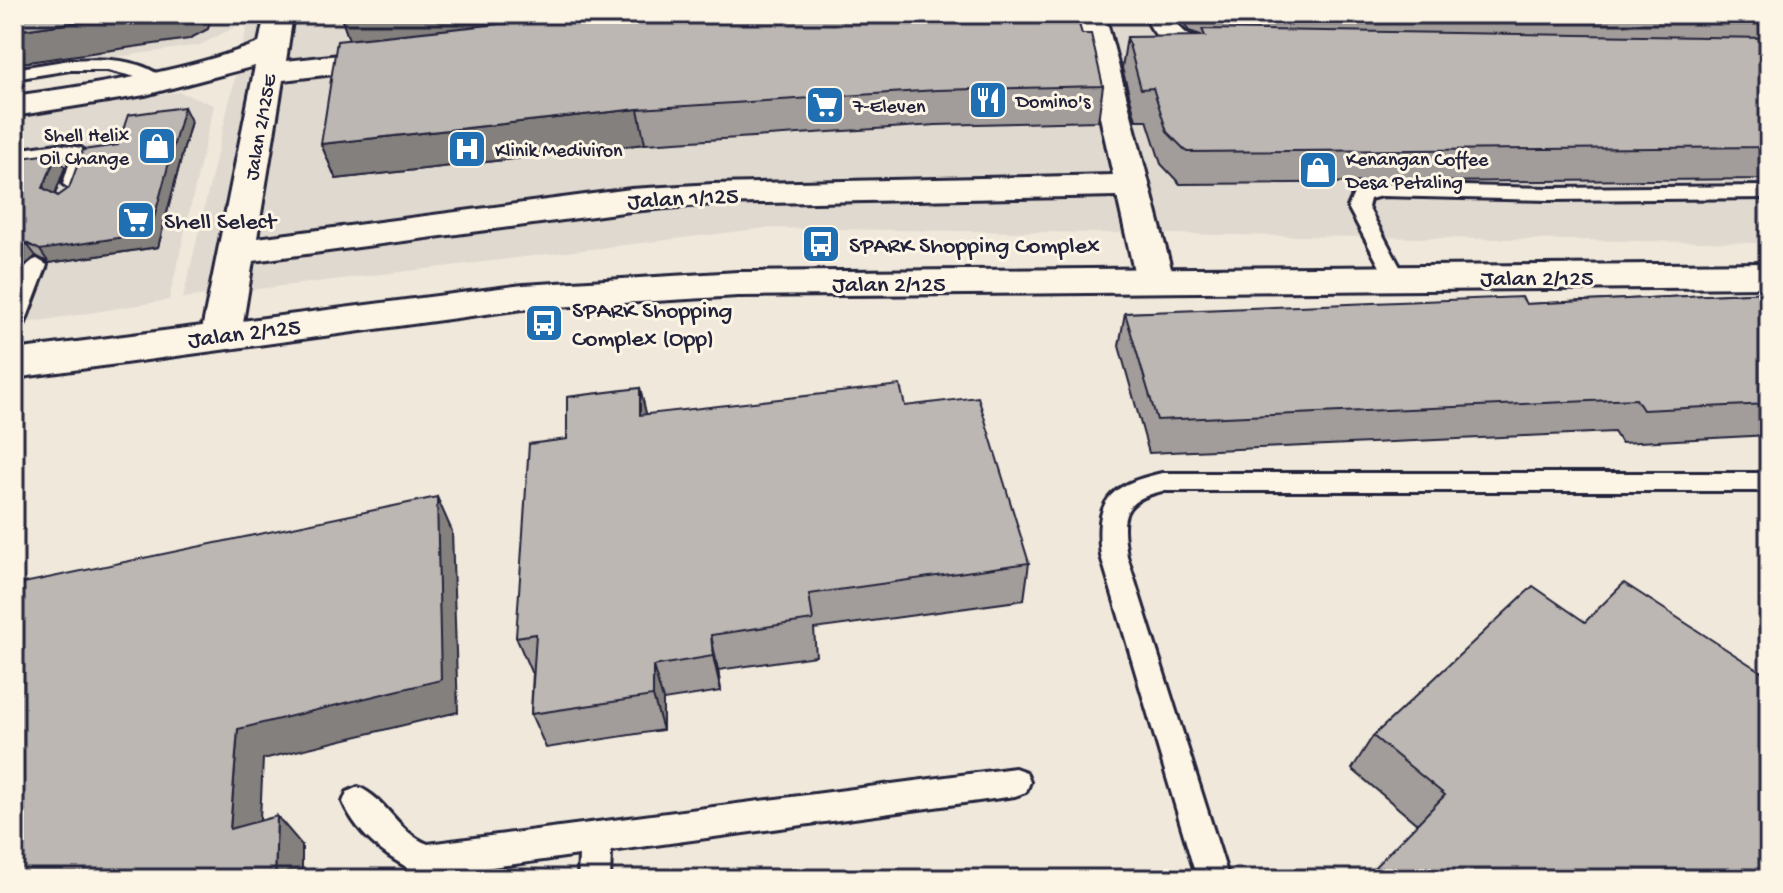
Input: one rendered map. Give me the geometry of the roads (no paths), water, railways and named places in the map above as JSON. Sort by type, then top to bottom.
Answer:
[{"type":"street","name":"Jalan 2/125E","points":[[221,335],[279,14]]},
{"type":"street","points":[[1091,14],[1155,280]]},
{"type":"street","points":[[1158,14],[1164,31],[1179,44],[1208,49],[1251,50]]},
{"type":"street","points":[[152,84],[240,91],[268,73],[427,54]]},
{"type":"street","points":[[14,106],[152,84],[245,60],[268,73]]},
{"type":"street","name":"Jalan 1/125","points":[[237,252],[631,200],[713,194],[1132,185]]},
{"type":"street","name":"Jalan 2/125","points":[[14,364],[523,297],[738,284],[1769,275]]},
{"type":"lane","points":[[14,74],[85,63],[109,64],[130,69],[152,84]]},
{"type":"lane","points":[[14,155],[52,150],[76,151],[81,156],[81,163],[65,201]]},
{"type":"lane","points":[[1396,278],[1358,207],[1362,195],[1380,190],[1549,194],[1769,192]]},
{"type":"lane","points":[[14,323],[27,278]]},
{"type":"lane","points":[[1213,879],[1114,556],[1111,511],[1122,495],[1140,486],[1162,482],[1769,482]]},
{"type":"lane","points":[[358,802],[401,848],[414,857],[428,860],[1015,782]]},
{"type":"lane","points":[[594,879],[595,839]]},
{"type":"place","name":"Domino's","points":[[988,100]]},
{"type":"place","name":"7-Eleven","points":[[825,105]]},
{"type":"place","name":"Shell Helix Oil Change","points":[[157,146]]},
{"type":"place","name":"Klinik Mediviron","points":[[467,149]]},
{"type":"place","name":"Kenangan Coffee Desa Petaling","points":[[1318,170]]},
{"type":"place","name":"Shell Select","points":[[136,220]]},
{"type":"place","name":"SPARK Shopping Complex","points":[[821,244]]},
{"type":"place","name":"SPARK Shopping Complex (Opp)","points":[[544,323]]}]
